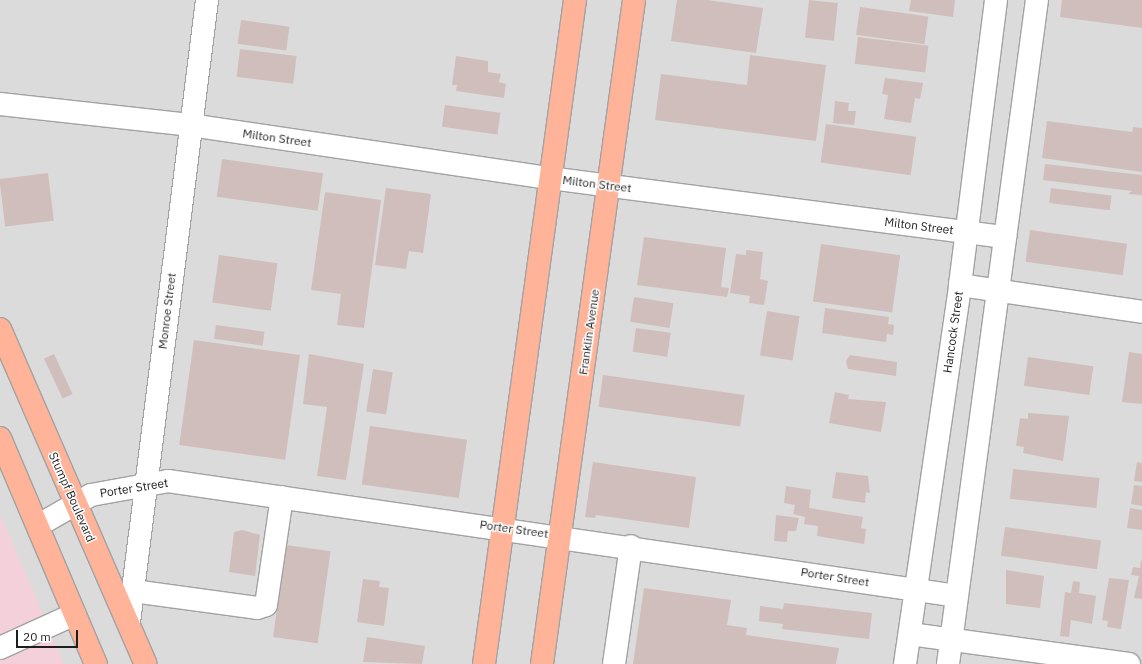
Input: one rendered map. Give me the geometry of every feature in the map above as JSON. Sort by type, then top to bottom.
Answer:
[{"type":"main road","points":[[484,664],[575,0]]},
{"type":"main road","name":"Franklin Avenue","points":[[542,664],[611,185],[634,0]]},
{"type":"main road","name":"Stumpf Boulevard","points":[[0,329],[73,503],[129,622],[146,664]]},
{"type":"main road","points":[[0,438],[39,525],[96,664]]},
{"type":"street","name":"Monroe Street","points":[[129,622],[190,125],[207,0]]},
{"type":"street","name":"Hancock Street","points":[[906,664],[960,285],[996,0]]},
{"type":"street","points":[[948,664],[1037,0]]},
{"type":"street","name":"Milton Street","points":[[0,104],[190,125],[550,178],[1005,237]]},
{"type":"street","points":[[960,285],[1142,312]]},
{"type":"street","name":"Porter Street","points":[[39,525],[73,503],[91,495],[168,481],[560,535],[957,596]]},
{"type":"street","points":[[133,591],[257,608],[266,605],[282,497]]},
{"type":"street","points":[[614,664],[631,546]]},
{"type":"street","points":[[0,648],[75,614]]},
{"type":"street","points":[[910,634],[1129,664]]},
{"type":"shaded area","points":[[0,0],[1142,0],[1142,664],[61,664],[0,519]]},
{"type":"shaded area","points":[[0,514],[64,664],[0,664]]},
{"type":"building","points":[[677,0],[708,0],[763,8],[756,53],[671,41]]},
{"type":"building","points":[[809,0],[838,3],[834,41],[805,38]]},
{"type":"building","points":[[911,0],[955,0],[953,17],[909,11]]},
{"type":"building","points":[[1062,0],[1142,0],[1142,28],[1060,17]]},
{"type":"building","points":[[860,7],[928,17],[924,44],[856,35]]},
{"type":"building","points":[[241,20],[290,27],[286,51],[238,44]]},
{"type":"building","points":[[858,37],[928,46],[925,72],[855,64]]},
{"type":"building","points":[[240,49],[297,56],[293,84],[237,77]]},
{"type":"building","points":[[750,55],[826,65],[816,141],[655,120],[661,74],[747,85]]},
{"type":"building","points":[[456,56],[488,61],[488,72],[501,74],[499,82],[506,84],[504,98],[456,91],[457,85],[452,85]]},
{"type":"building","points":[[885,78],[923,83],[920,99],[915,98],[911,123],[884,119],[888,95],[882,94]]},
{"type":"building","points":[[835,101],[849,103],[848,111],[856,111],[854,125],[833,123]]},
{"type":"building","points":[[445,105],[500,113],[497,135],[442,127]]},
{"type":"building","points":[[1047,121],[1132,132],[1133,127],[1142,128],[1142,172],[1042,158]]},
{"type":"building","points":[[826,124],[916,137],[911,175],[821,163]]},
{"type":"building","points":[[222,159],[323,173],[318,211],[217,197]]},
{"type":"building","points":[[1045,164],[1142,175],[1142,195],[1128,194],[1132,191],[1043,180]]},
{"type":"building","points":[[48,173],[54,221],[5,227],[0,179]]},
{"type":"building","points":[[386,188],[431,194],[423,253],[409,251],[406,269],[375,265]]},
{"type":"building","points":[[1051,188],[1112,195],[1110,210],[1049,203]]},
{"type":"building","points":[[325,192],[381,200],[364,328],[337,325],[341,294],[311,290]]},
{"type":"building","points":[[1030,230],[1127,244],[1123,275],[1026,262]]},
{"type":"building","points":[[644,237],[726,248],[721,287],[729,288],[727,297],[637,285]]},
{"type":"building","points":[[821,244],[900,255],[892,313],[813,301]]},
{"type":"building","points":[[746,250],[763,252],[760,279],[768,281],[764,305],[749,303],[750,296],[730,293],[736,254],[746,255]]},
{"type":"building","points":[[219,255],[277,263],[271,311],[212,303]]},
{"type":"building","points":[[634,297],[674,303],[670,328],[630,322]]},
{"type":"building","points":[[825,308],[889,317],[888,324],[894,325],[893,335],[887,334],[886,342],[822,333]]},
{"type":"building","points":[[767,311],[800,316],[793,361],[760,355]]},
{"type":"building","points":[[216,325],[265,332],[263,346],[214,339]]},
{"type":"building","points":[[636,328],[671,333],[667,357],[633,352]]},
{"type":"building","points":[[194,340],[300,355],[285,460],[179,445]]},
{"type":"building","points":[[1129,352],[1142,354],[1142,404],[1122,402]]},
{"type":"building","points":[[54,354],[73,394],[63,399],[44,359]]},
{"type":"building","points":[[309,354],[364,364],[346,480],[317,476],[327,407],[303,404]]},
{"type":"building","points":[[850,355],[897,362],[896,376],[848,369],[846,361]]},
{"type":"building","points":[[1028,357],[1093,366],[1089,395],[1024,386]]},
{"type":"building","points":[[373,369],[393,372],[386,415],[366,411]]},
{"type":"building","points":[[603,375],[745,395],[740,427],[599,407]]},
{"type":"building","points":[[835,392],[849,395],[848,399],[886,402],[881,432],[829,423]]},
{"type":"building","points":[[1028,413],[1069,416],[1063,461],[1023,453],[1024,447],[1016,446],[1020,418],[1028,419]]},
{"type":"building","points":[[370,426],[467,440],[459,498],[362,484]]},
{"type":"building","points":[[593,462],[696,477],[689,528],[596,515],[595,518],[585,517]]},
{"type":"building","points":[[1137,462],[1142,463],[1142,482],[1134,481]]},
{"type":"building","points":[[1013,469],[1100,478],[1096,508],[1010,499]]},
{"type":"building","points":[[836,472],[868,476],[870,493],[866,492],[865,503],[832,498]]},
{"type":"building","points":[[1134,485],[1142,486],[1142,506],[1131,504]]},
{"type":"building","points":[[786,486],[811,490],[809,508],[863,517],[861,528],[866,529],[864,544],[817,536],[818,526],[804,524],[805,517],[793,514],[795,505],[784,503]]},
{"type":"building","points":[[1130,508],[1142,510],[1142,530],[1127,528]]},
{"type":"building","points":[[776,515],[799,518],[796,531],[788,531],[787,542],[774,541]]},
{"type":"building","points":[[1005,527],[1101,540],[1097,569],[1001,556]]},
{"type":"building","points":[[242,530],[260,535],[255,576],[229,572],[234,532]]},
{"type":"building","points":[[286,545],[331,551],[318,643],[273,637]]},
{"type":"building","points":[[1141,561],[1142,599],[1134,598],[1139,576],[1131,575],[1133,567],[1140,568]]},
{"type":"building","points":[[1006,570],[1044,576],[1040,608],[1006,604]]},
{"type":"building","points":[[1109,578],[1129,580],[1121,629],[1107,627],[1108,621],[1102,620]]},
{"type":"building","points":[[363,579],[380,581],[379,587],[389,588],[384,626],[357,622]]},
{"type":"building","points":[[1073,581],[1080,582],[1079,593],[1096,596],[1092,624],[1071,620],[1069,637],[1060,636],[1065,592],[1071,593]]},
{"type":"building","points":[[644,588],[731,600],[727,625],[747,628],[746,635],[839,648],[836,664],[633,664]]},
{"type":"building","points":[[784,603],[872,613],[869,639],[782,629],[783,624],[759,621],[760,606],[783,609]]},
{"type":"building","points":[[367,637],[425,646],[422,664],[363,662]]}]
